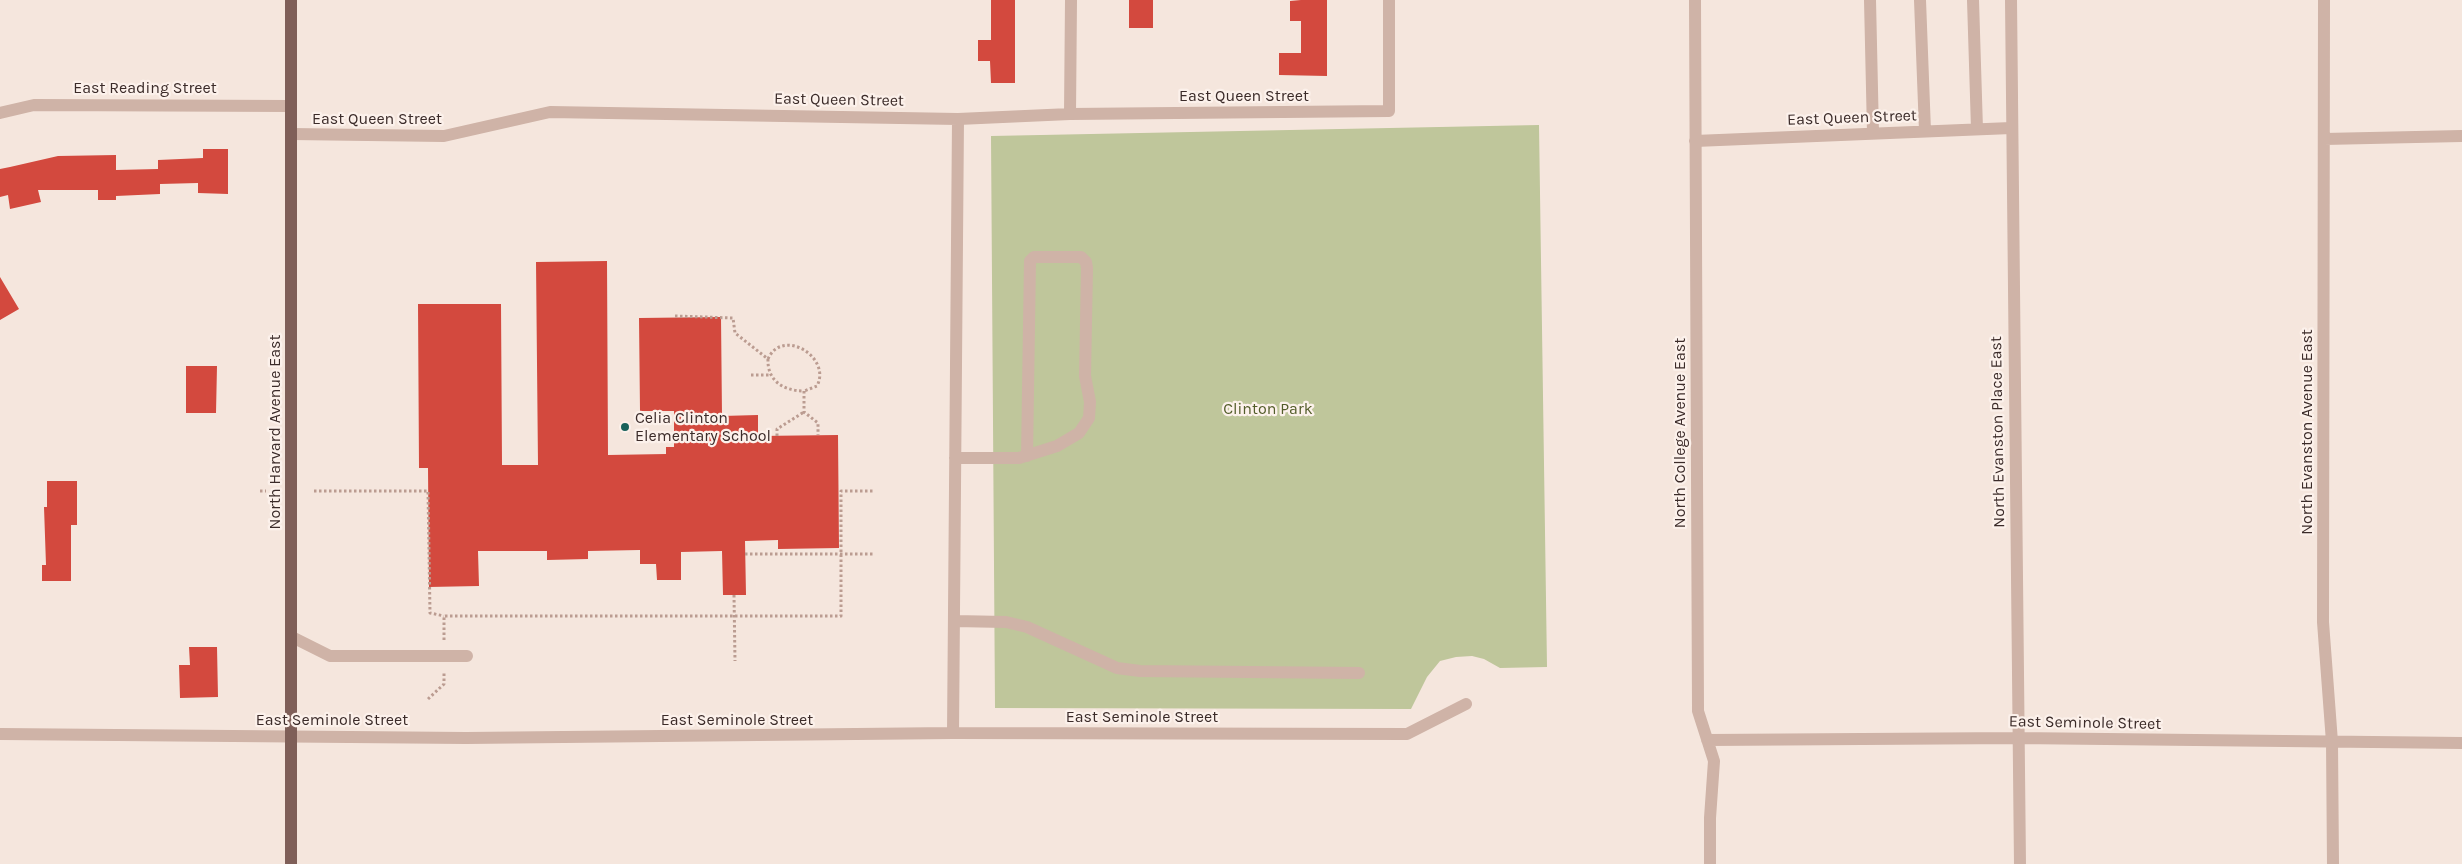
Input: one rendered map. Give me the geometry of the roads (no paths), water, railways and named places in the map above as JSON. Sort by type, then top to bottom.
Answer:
[{"type":"main road","name":"North Harvard Avenue East","points":[[291,0],[291,864]]},
{"type":"street","points":[[1070,0],[1070,114]]},
{"type":"street","name":"East Queen Street","points":[[291,134],[444,136],[550,112],[958,118],[1070,114],[1390,111],[1389,0]]},
{"type":"street","name":"North College Avenue East","points":[[1695,0],[1698,711],[1714,761],[1710,818],[1710,864]]},
{"type":"street","points":[[1870,0],[1873,133]]},
{"type":"street","points":[[1920,0],[1925,131]]},
{"type":"street","points":[[1973,0],[1977,129]]},
{"type":"street","name":"North Evanston Place East","points":[[2011,0],[2017,738],[2020,864]]},
{"type":"street","name":"North Evanston Avenue East","points":[[2324,0],[2323,622],[2332,742],[2333,864]]},
{"type":"street","name":"East Reading Street","points":[[0,112],[42,105],[291,106]]},
{"type":"street","points":[[952,733],[958,118]]},
{"type":"street","name":"East Queen Street","points":[[1695,141],[2011,128]]},
{"type":"street","points":[[2324,139],[2462,136]]},
{"type":"street","points":[[955,458],[1019,458],[1027,456],[1057,446],[1079,432],[1089,418],[1090,402],[1085,376],[1087,268],[1086,262],[1081,258],[1034,257],[1030,261],[1027,456]]},
{"type":"street","points":[[954,621],[1006,622],[1027,627],[1116,668],[1132,670],[1359,673]]},
{"type":"street","points":[[292,637],[330,656],[467,656]]},
{"type":"street","name":"East Seminole Street","points":[[0,734],[476,738],[952,733],[1407,734],[1466,704]]},
{"type":"street","name":"East Seminole Street","points":[[1707,740],[2017,738],[2462,743]]},
{"type":"place","name":"Celia Clinton Elementary School","points":[[625,427]]},
{"type":"park label","name":"Clinton Park","points":[[1268,409]]}]
